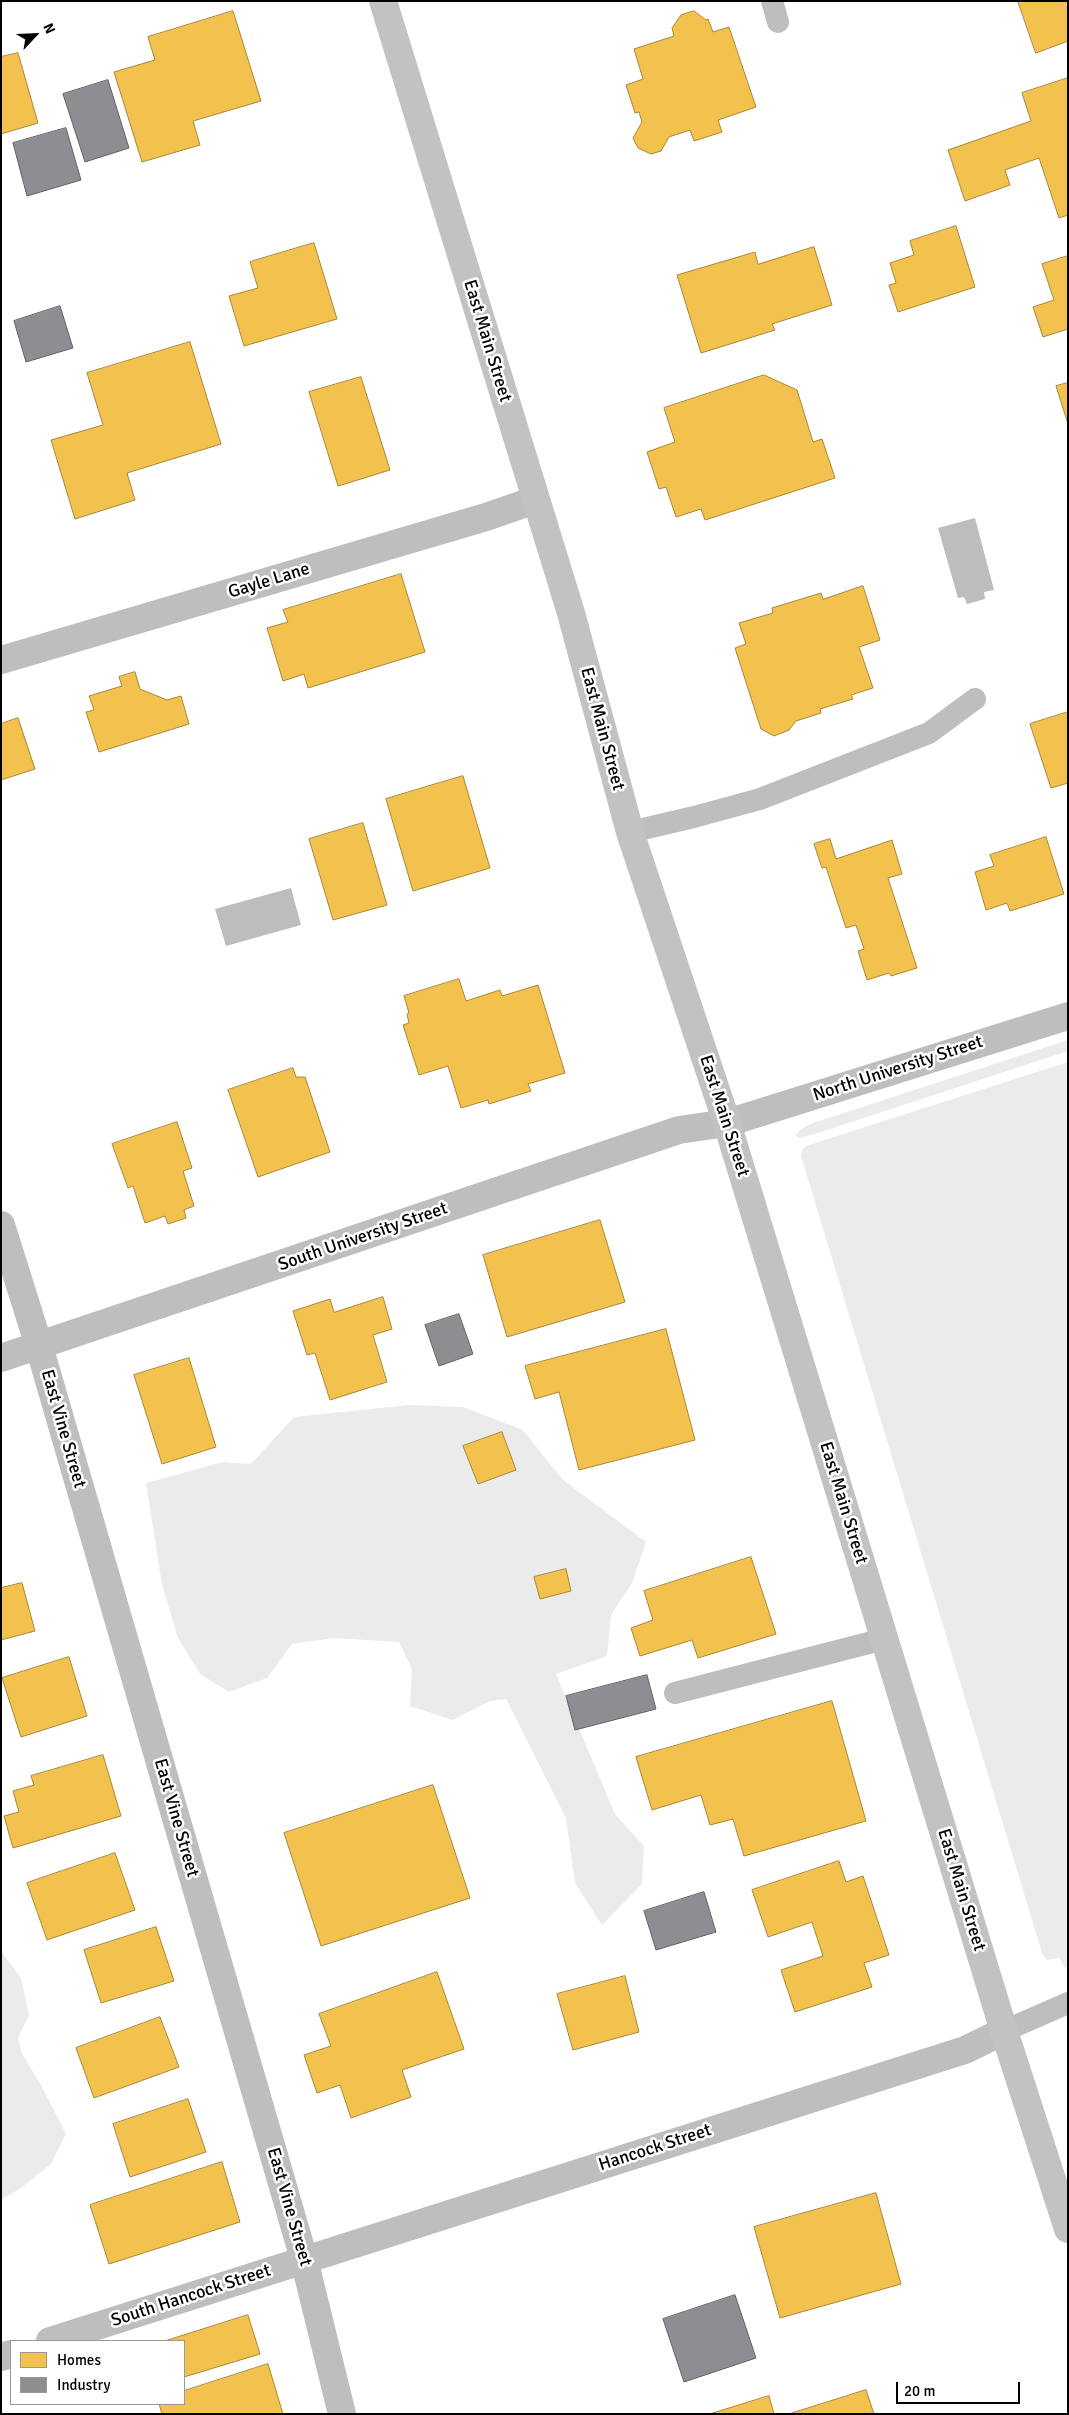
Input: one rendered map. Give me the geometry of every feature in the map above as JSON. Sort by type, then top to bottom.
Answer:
[{"type":"street","name":"East Main Street","points":[[383,1],[571,613],[630,832],[727,1123],[1004,2030],[1068,2229]]},
{"type":"street","name":"Gayle Lane","points":[[1,660],[535,500]]},
{"type":"street","name":"North University Street","points":[[727,1123],[1068,1016]]},
{"type":"street","name":"South University Street","points":[[1,1358],[679,1130],[727,1123]]},
{"type":"street","name":"East Vine Street","points":[[1,1225],[39,1346],[304,2259],[342,2414]]},
{"type":"street","name":"Hancock Street","points":[[304,2259],[965,2050],[1004,2030]]},
{"type":"street","name":"South Hancock Street","points":[[53,2340],[304,2259]]},
{"type":"lane","points":[[630,832],[760,799],[929,733],[975,699]]},
{"type":"lane","points":[[675,1692],[884,1639]]},
{"type":"lane","points":[[1004,2030],[1068,2004]]},
{"type":"shaded area","points":[[975,518],[994,590],[984,592],[985,599],[967,604],[964,597],[958,598],[938,528]]},
{"type":"shaded area","points":[[291,888],[301,925],[226,946],[215,909]]},
{"type":"shaded area","points":[[1068,1040],[1068,1051],[818,1133],[800,1138],[795,1136],[801,1129],[813,1123]]},
{"type":"shaded area","points":[[1068,1062],[1068,1965],[1065,1968],[1059,1958],[1047,1960],[1042,1953],[801,1156],[802,1150],[806,1146]]},
{"type":"shaded area","points":[[409,1405],[463,1407],[523,1430],[563,1480],[646,1542],[632,1583],[611,1615],[607,1656],[556,1674],[615,1814],[644,1846],[642,1884],[602,1925],[575,1883],[566,1818],[506,1699],[490,1701],[452,1720],[410,1706],[412,1669],[399,1642],[334,1638],[292,1644],[267,1678],[229,1692],[200,1674],[178,1638],[162,1585],[146,1483],[223,1462],[251,1464],[294,1417]]},
{"type":"shaded area","points":[[1,1951],[21,1978],[29,2015],[18,2038],[22,2054],[40,2083],[66,2134],[51,2164],[21,2188],[1,2200]]},
{"type":"building: Homes","points":[[1018,1],[1068,1],[1068,41],[1036,53]]},
{"type":"building: Homes","points":[[233,11],[261,101],[193,121],[200,145],[142,162],[114,72],[155,60],[148,37]]},
{"type":"building: Homes","points":[[694,11],[706,20],[708,19],[713,32],[729,27],[756,107],[718,120],[722,132],[694,141],[690,130],[669,137],[661,151],[651,154],[638,148],[633,138],[642,122],[639,112],[635,113],[626,85],[643,79],[634,49],[674,36],[672,28],[681,15]]},
{"type":"building: Homes","points":[[18,53],[38,123],[1,134],[1,57]]},
{"type":"building: Homes","points":[[1068,78],[1068,215],[1059,218],[1039,158],[1005,170],[1010,185],[965,201],[948,150],[1031,121],[1022,93]]},
{"type":"building: Homes","points":[[956,226],[975,287],[898,312],[889,285],[896,283],[890,263],[914,255],[910,241]]},
{"type":"building: Homes","points":[[314,243],[337,319],[244,346],[229,296],[258,288],[250,262]]},
{"type":"building: Homes","points":[[814,247],[832,305],[772,324],[775,330],[701,353],[677,275],[755,252],[758,264]]},
{"type":"building: Homes","points":[[1068,256],[1068,329],[1043,337],[1033,307],[1054,300],[1042,264]]},
{"type":"building: Homes","points":[[190,342],[221,444],[127,473],[135,500],[75,519],[51,440],[103,425],[87,373]]},
{"type":"building: Homes","points":[[764,375],[797,390],[813,442],[822,439],[835,478],[705,520],[701,509],[676,517],[666,487],[659,489],[647,452],[675,442],[664,408]]},
{"type":"building: Homes","points":[[361,377],[390,470],[338,486],[309,392]]},
{"type":"building: Homes","points":[[1068,383],[1068,424],[1056,386]]},
{"type":"building: Homes","points":[[401,574],[425,652],[308,688],[304,674],[283,681],[267,628],[288,622],[283,610]]},
{"type":"building: Homes","points":[[863,586],[880,640],[859,647],[873,688],[851,695],[853,699],[820,709],[821,713],[796,721],[789,730],[774,736],[761,729],[735,648],[746,644],[739,623],[773,613],[772,608],[821,593],[823,599]]},
{"type":"building: Homes","points":[[135,672],[140,689],[167,700],[181,696],[189,724],[99,752],[86,712],[94,710],[89,696],[122,686],[119,677]]},
{"type":"building: Homes","points":[[1068,712],[1068,783],[1051,788],[1030,724]]},
{"type":"building: Homes","points":[[18,718],[35,769],[1,780],[1,724]]},
{"type":"building: Homes","points":[[463,776],[490,868],[413,891],[386,799]]},
{"type":"building: Homes","points":[[363,823],[387,905],[333,920],[309,839]]},
{"type":"building: Homes","points":[[1046,837],[1064,894],[1010,911],[1007,903],[986,910],[975,872],[994,866],[990,855]]},
{"type":"building: Homes","points":[[830,839],[836,859],[892,840],[902,874],[888,878],[917,968],[891,976],[889,973],[867,980],[858,951],[864,949],[856,925],[846,928],[826,867],[822,868],[814,844]]},
{"type":"building: Homes","points":[[459,979],[466,1001],[500,990],[502,996],[538,985],[565,1073],[528,1084],[531,1091],[489,1104],[488,1100],[461,1108],[448,1066],[419,1075],[403,1025],[409,1023],[407,1014],[409,1013],[404,996]]},
{"type":"building: Homes","points":[[293,1068],[296,1077],[305,1077],[330,1152],[258,1177],[228,1090]]},
{"type":"building: Homes","points":[[177,1122],[192,1168],[183,1171],[194,1206],[184,1210],[186,1218],[168,1224],[165,1216],[145,1223],[133,1186],[128,1188],[112,1144]]},
{"type":"building: Homes","points":[[600,1220],[625,1302],[507,1337],[483,1255]]},
{"type":"building: Homes","points":[[383,1297],[392,1329],[373,1335],[387,1382],[330,1400],[315,1353],[307,1355],[293,1311],[330,1299],[334,1312]]},
{"type":"building: Homes","points":[[666,1329],[695,1440],[579,1470],[559,1392],[535,1399],[525,1366]]},
{"type":"building: Homes","points":[[189,1358],[216,1447],[162,1464],[134,1375]]},
{"type":"building: Homes","points":[[502,1432],[516,1470],[478,1484],[463,1446]]},
{"type":"building: Homes","points":[[751,1557],[776,1634],[698,1658],[692,1640],[640,1656],[631,1628],[653,1620],[644,1591]]},
{"type":"building: Homes","points":[[566,1569],[571,1591],[540,1599],[534,1577]]},
{"type":"building: Homes","points":[[22,1583],[35,1631],[1,1640],[1,1588]]},
{"type":"building: Homes","points":[[69,1657],[87,1716],[21,1737],[2,1678]]},
{"type":"building: Homes","points":[[832,1701],[866,1821],[744,1856],[733,1819],[710,1825],[701,1795],[652,1810],[636,1757]]},
{"type":"building: Homes","points":[[103,1755],[121,1816],[13,1848],[4,1816],[19,1812],[13,1791],[34,1785],[31,1776]]},
{"type":"building: Homes","points":[[433,1785],[470,1898],[321,1946],[284,1833]]},
{"type":"building: Homes","points":[[115,1853],[135,1910],[47,1940],[27,1883]]},
{"type":"building: Homes","points":[[839,1861],[846,1882],[863,1876],[889,1955],[864,1963],[872,1987],[795,2012],[781,1970],[823,1956],[812,1922],[768,1937],[752,1890]]},
{"type":"building: Homes","points":[[156,1927],[174,1981],[101,2003],[84,1950]]},
{"type":"building: Homes","points":[[437,1972],[464,2049],[402,2070],[411,2097],[351,2118],[340,2085],[317,2093],[304,2055],[331,2046],[319,2014]]},
{"type":"building: Homes","points":[[625,1976],[639,2032],[573,2050],[557,1994]]},
{"type":"building: Homes","points":[[160,2017],[179,2067],[94,2098],[76,2048]]},
{"type":"building: Homes","points":[[188,2099],[206,2152],[130,2177],[113,2124]]},
{"type":"building: Homes","points":[[222,2162],[240,2222],[109,2264],[90,2205]]},
{"type":"building: Homes","points":[[876,2193],[901,2284],[780,2318],[754,2227]]},
{"type":"building: Homes","points":[[248,2315],[260,2354],[185,2377],[185,2340],[168,2340]]},
{"type":"building: Homes","points":[[268,2364],[283,2414],[162,2414],[159,2405],[185,2405],[185,2391]]},
{"type":"building: Homes","points":[[866,2390],[874,2414],[789,2414]]},
{"type":"building: Homes","points":[[769,2396],[774,2414],[710,2414]]},
{"type":"building: Industry","points":[[108,80],[129,148],[85,162],[63,94]]},
{"type":"building: Industry","points":[[66,128],[81,180],[27,196],[13,143]]},
{"type":"building: Industry","points":[[60,306],[73,348],[26,362],[14,321]]},
{"type":"building: Industry","points":[[459,1314],[473,1354],[439,1366],[425,1325]]},
{"type":"building: Industry","points":[[647,1675],[656,1709],[575,1730],[566,1696]]},
{"type":"building: Industry","points":[[704,1892],[716,1932],[656,1950],[644,1911]]},
{"type":"building: Industry","points":[[735,2295],[756,2358],[684,2382],[663,2319]]}]
